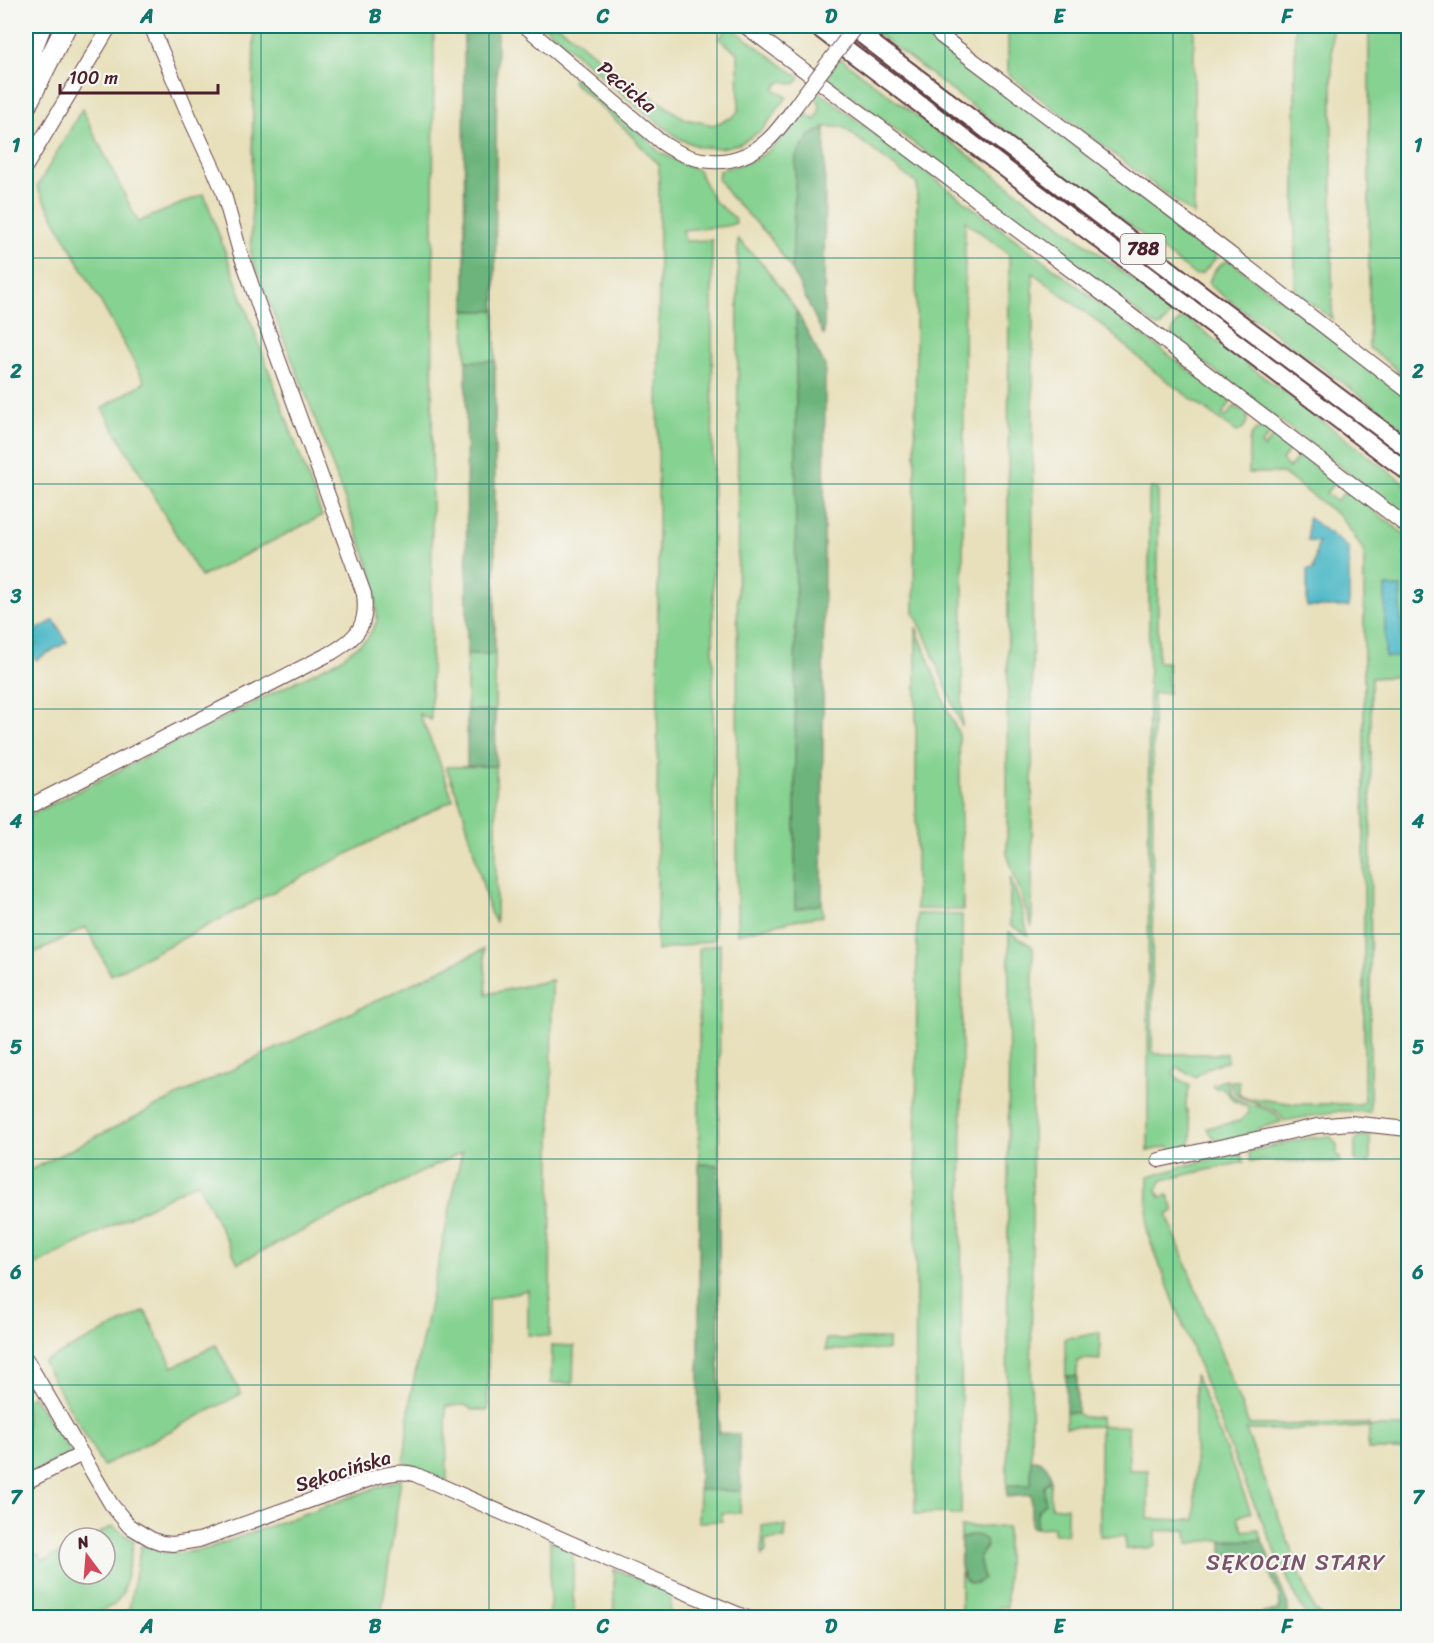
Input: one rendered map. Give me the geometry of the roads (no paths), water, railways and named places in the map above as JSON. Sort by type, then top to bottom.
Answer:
[{"type":"highway","points":[[26,63],[42,26]]},
{"type":"highway","points":[[26,106],[68,26]]},
{"type":"main road","name":"788","points":[[816,26],[1408,472]]},
{"type":"main road","name":"788","points":[[850,26],[1408,449]]},
{"type":"street","points":[[26,166],[110,26]]},
{"type":"street","points":[[26,808],[333,652],[354,638],[365,618],[364,594],[240,252],[223,191],[152,26]]},
{"type":"street","name":"Pęcicka","points":[[525,26],[661,142],[685,156],[712,162],[736,159],[760,147],[775,132],[856,26]]},
{"type":"street","points":[[745,26],[1120,307],[1408,527]]},
{"type":"street","points":[[934,26],[941,36],[1408,391]]},
{"type":"street","points":[[1159,1160],[1302,1128],[1350,1124],[1408,1129]]},
{"type":"street","name":"Sękocińska","points":[[26,1359],[122,1519],[141,1534],[162,1542],[173,1544],[199,1540],[379,1476],[398,1471],[406,1472],[747,1617]]},
{"type":"street","points":[[26,1482],[82,1454]]},
{"type":"water","points":[[1308,517],[1349,548],[1349,607],[1307,607],[1307,570],[1313,570],[1318,542],[1308,541]]},
{"type":"water","points":[[1385,587],[1401,587],[1401,657],[1385,657]]},
{"type":"water","points":[[54,620],[67,642],[36,660],[29,648],[37,643],[31,633]]},
{"type":"district","name":"SĘKOCIN STARY","points":[[1296,1562]]}]
